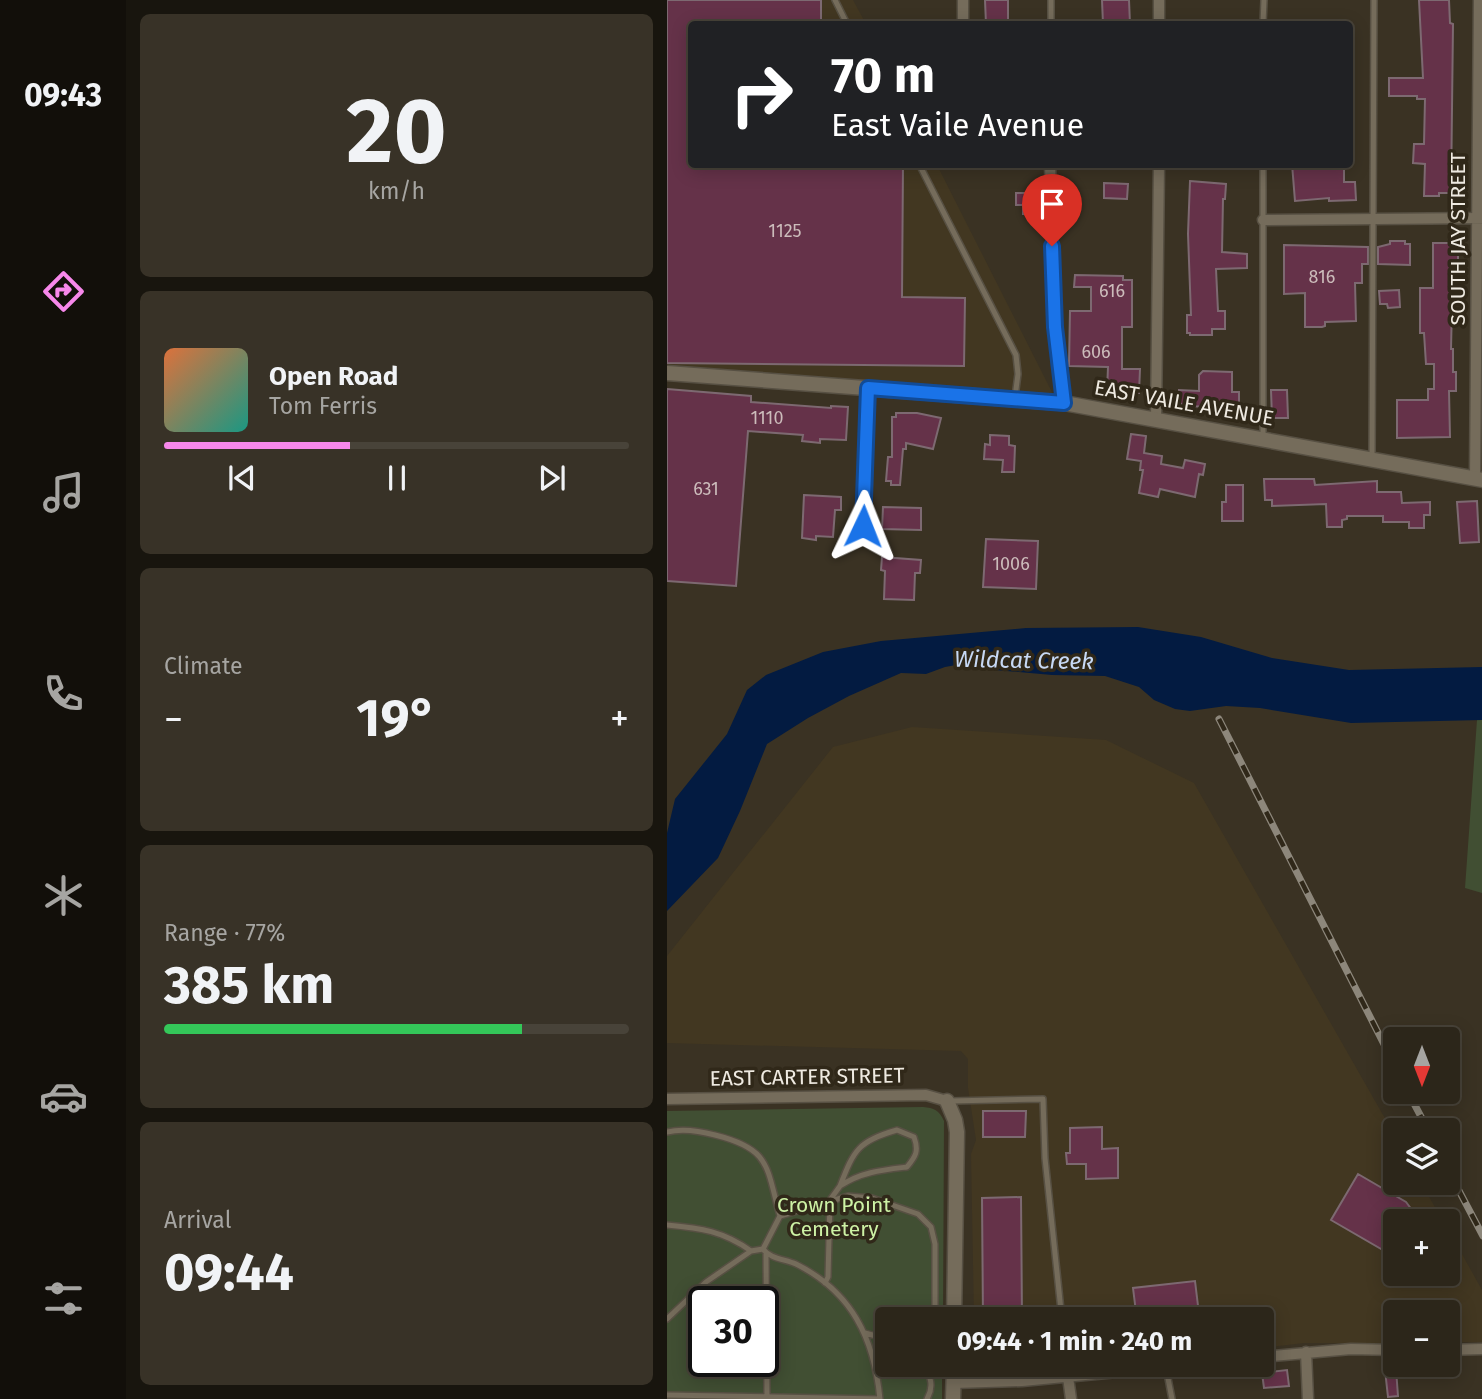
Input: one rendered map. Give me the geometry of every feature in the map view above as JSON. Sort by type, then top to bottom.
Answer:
[{"type":"street","points":[[963,0],[963,21]]},
{"type":"street","points":[[1159,0],[1159,21]]},
{"type":"street","name":"SOUTH JAY STREET","points":[[1479,0],[1479,479]]},
{"type":"street","points":[[1050,168],[1055,327],[1064,403]]},
{"type":"street","points":[[1156,418],[1159,168]]},
{"type":"street","points":[[1263,220],[1480,218]]},
{"type":"street","name":"EAST VAILE AVENUE","points":[[667,373],[1064,403],[1479,479]]},
{"type":"street","points":[[863,526],[868,388]]},
{"type":"street","name":"EAST CARTER STREET","points":[[667,1099],[926,1095],[947,1101]]},
{"type":"street","points":[[947,1101],[957,1132],[954,1307]]},
{"type":"street","points":[[1274,1356],[1351,1349],[1383,1350]]},
{"type":"street","points":[[1460,1350],[1482,1349]]},
{"type":"street","points":[[1306,1352],[1308,1399]]},
{"type":"street","points":[[953,1399],[954,1377]]},
{"type":"street","points":[[954,1383],[1022,1381],[1040,1377]]},
{"type":"street","points":[[1068,1377],[1071,1399]]},
{"type":"lane","points":[[835,0],[846,21]]},
{"type":"lane","points":[[1051,0],[1051,21]]},
{"type":"lane","points":[[1263,21],[1264,0]]},
{"type":"lane","points":[[1372,459],[1374,0]]},
{"type":"lane","points":[[921,168],[1016,355],[1018,374],[1015,399]]},
{"type":"lane","points":[[1263,168],[1263,438]]},
{"type":"lane","points":[[947,1101],[1043,1099],[1045,1158],[1061,1307]]},
{"type":"lane","points":[[825,1283],[828,1277],[830,1200],[840,1186],[853,1153],[876,1136],[897,1130],[914,1137],[917,1155],[907,1167],[870,1171],[840,1186]]},
{"type":"lane","points":[[667,1132],[700,1132],[734,1140],[750,1147],[761,1156],[771,1177],[780,1216],[765,1251],[767,1397]]},
{"type":"lane","points":[[780,1216],[848,1196],[872,1198],[917,1214],[931,1227],[935,1244],[934,1307]]},
{"type":"lane","points":[[667,1225],[704,1228],[733,1238],[752,1251]]},
{"type":"lane","points":[[667,1317],[706,1282],[752,1251],[765,1251],[795,1264],[825,1283],[845,1300],[865,1333],[880,1399],[667,1395]]},
{"type":"lane","points":[[865,1333],[875,1336]]},
{"type":"lane","points":[[927,1399],[931,1391],[930,1377]]},
{"type":"lane","points":[[1168,1377],[1172,1399]]},
{"type":"shaded area","points":[[667,0],[853,0],[864,21],[688,21],[688,168],[939,168],[1057,402],[667,373]]},
{"type":"shaded area","points":[[912,727],[1106,740],[1194,783],[1385,1118],[1383,1195],[1428,1195],[1436,1209],[1383,1209],[1383,1286],[1460,1286],[1460,1251],[1482,1290],[1482,1342],[1460,1342],[1460,1300],[1383,1300],[1383,1343],[1304,1343],[1274,1347],[1274,1307],[974,1307],[971,1154],[976,1140],[968,1088],[968,1059],[961,1051],[667,1043],[667,956],[833,747]]},
{"type":"green space","points":[[1482,719],[1482,893],[1465,888],[1477,720]]},
{"type":"green space","name":"Crown Point Cemetery","points":[[923,1107],[938,1112],[944,1121],[943,1307],[875,1307],[875,1377],[942,1377],[942,1399],[667,1399],[667,1111]]},
{"type":"water","name":"Wildcat Creek","points":[[1138,627],[1201,637],[1272,658],[1349,670],[1482,667],[1482,720],[1351,723],[1260,708],[1226,706],[1190,711],[1175,709],[1154,700],[1139,687],[1105,676],[1052,675],[962,664],[926,674],[901,673],[849,696],[767,744],[718,858],[667,911],[667,833],[675,799],[727,734],[747,690],[766,675],[823,652],[881,641],[1026,628]]},
{"type":"building","points":[[667,0],[821,0],[821,21],[688,21],[688,168],[903,168],[902,297],[965,298],[964,366],[667,363]]},
{"type":"building","points":[[985,0],[1008,0],[1008,21],[986,21]]},
{"type":"building","points":[[1102,0],[1129,0],[1130,21],[1103,21]]},
{"type":"building","points":[[1419,0],[1449,0],[1450,23],[1453,24],[1451,193],[1439,193],[1439,196],[1424,196],[1425,164],[1413,163],[1414,144],[1424,144],[1425,99],[1417,99],[1417,96],[1389,96],[1389,78],[1423,78]]},
{"type":"building","points":[[1292,168],[1344,168],[1344,182],[1355,182],[1356,200],[1329,201],[1329,198],[1295,201]]},
{"type":"building","points":[[1190,181],[1226,184],[1223,199],[1222,252],[1247,254],[1247,268],[1216,269],[1218,311],[1225,311],[1225,329],[1212,329],[1212,335],[1187,333],[1187,315],[1191,315],[1188,234]]},
{"type":"building","points":[[1104,183],[1128,184],[1127,199],[1104,198]]},
{"type":"building","points":[[1016,193],[1040,193],[1041,214],[1023,214],[1023,205],[1016,205]]},
{"type":"building","points":[[1390,241],[1405,241],[1405,244],[1410,244],[1410,265],[1378,264],[1378,247],[1390,244]]},
{"type":"building","points":[[1433,243],[1454,243],[1454,248],[1458,248],[1458,264],[1454,264],[1456,305],[1452,305],[1451,349],[1453,372],[1456,372],[1456,391],[1449,391],[1450,437],[1397,438],[1397,400],[1428,400],[1428,389],[1434,389],[1434,364],[1426,364],[1424,333],[1420,333],[1420,288],[1433,288]]},
{"type":"building","points":[[1284,245],[1368,247],[1368,264],[1362,264],[1362,283],[1355,283],[1356,321],[1325,322],[1322,327],[1305,327],[1305,293],[1284,294]]},
{"type":"building","points":[[1075,275],[1123,276],[1123,280],[1132,280],[1132,327],[1122,327],[1122,369],[1140,369],[1139,393],[1107,392],[1108,367],[1069,366],[1070,311],[1091,311],[1091,287],[1074,287]]},
{"type":"building","points":[[1399,290],[1400,307],[1388,308],[1387,304],[1380,304],[1379,291]]},
{"type":"building","points":[[1203,371],[1232,372],[1232,392],[1239,392],[1239,410],[1215,411],[1215,407],[1183,406],[1179,402],[1179,390],[1199,391],[1199,375]]},
{"type":"building","points":[[667,389],[751,396],[751,402],[848,407],[846,440],[820,439],[820,443],[802,441],[803,435],[748,431],[736,586],[667,581]]},
{"type":"building","points":[[1271,390],[1287,390],[1288,418],[1272,418]]},
{"type":"building","points":[[896,413],[917,413],[941,418],[933,449],[906,443],[906,449],[903,449],[900,485],[891,485],[891,481],[886,481],[888,457],[892,457],[892,417],[896,417]]},
{"type":"building","points":[[1131,434],[1146,436],[1144,453],[1162,456],[1161,464],[1183,468],[1185,460],[1205,464],[1203,475],[1199,474],[1195,497],[1160,489],[1158,497],[1139,493],[1143,470],[1140,470],[1141,461],[1127,459]]},
{"type":"building","points":[[990,435],[1009,436],[1009,445],[1015,446],[1014,472],[1002,472],[1003,460],[984,459],[985,444],[990,445]]},
{"type":"building","points":[[1264,479],[1314,479],[1315,485],[1377,481],[1377,492],[1401,492],[1402,503],[1430,502],[1430,515],[1424,515],[1424,528],[1409,528],[1409,522],[1383,522],[1383,516],[1347,516],[1347,519],[1342,520],[1342,527],[1327,527],[1326,504],[1272,506],[1272,500],[1265,500]]},
{"type":"building","points":[[1226,485],[1243,485],[1243,521],[1222,521]]},
{"type":"building","points":[[804,495],[841,497],[841,510],[835,510],[833,537],[816,536],[816,540],[802,538]]},
{"type":"building","points":[[1477,501],[1479,542],[1460,543],[1457,502]]},
{"type":"building","points":[[883,507],[921,508],[921,530],[882,529]]},
{"type":"building","points":[[986,539],[1038,541],[1036,589],[983,587]]},
{"type":"building","points":[[882,557],[921,560],[920,573],[915,573],[914,600],[884,599],[885,571],[881,570]]},
{"type":"building","points":[[983,1111],[1026,1111],[1025,1137],[983,1137]]},
{"type":"building","points":[[1102,1127],[1102,1149],[1118,1148],[1118,1178],[1086,1179],[1086,1164],[1067,1164],[1070,1128]]},
{"type":"building","points":[[1358,1174],[1383,1189],[1383,1195],[1394,1195],[1406,1202],[1411,1209],[1383,1209],[1383,1250],[1331,1220]]},
{"type":"building","points":[[1021,1197],[1022,1307],[983,1307],[982,1198]]},
{"type":"building","points":[[1195,1281],[1198,1307],[1135,1307],[1133,1288]]},
{"type":"building","points":[[1287,1370],[1289,1386],[1264,1388],[1263,1377],[1274,1377],[1274,1372]]},
{"type":"building","points":[[1386,1377],[1397,1377],[1398,1396],[1388,1397]]},
{"type":"railway","points":[[1219,719],[1383,1042]]},
{"type":"railway","points":[[1414,1104],[1422,1118]]},
{"type":"railway","points":[[1460,1193],[1483,1236]]},
{"type":"route","points":[[863,526],[868,388],[1064,403],[1055,327],[1052,246]]}]
